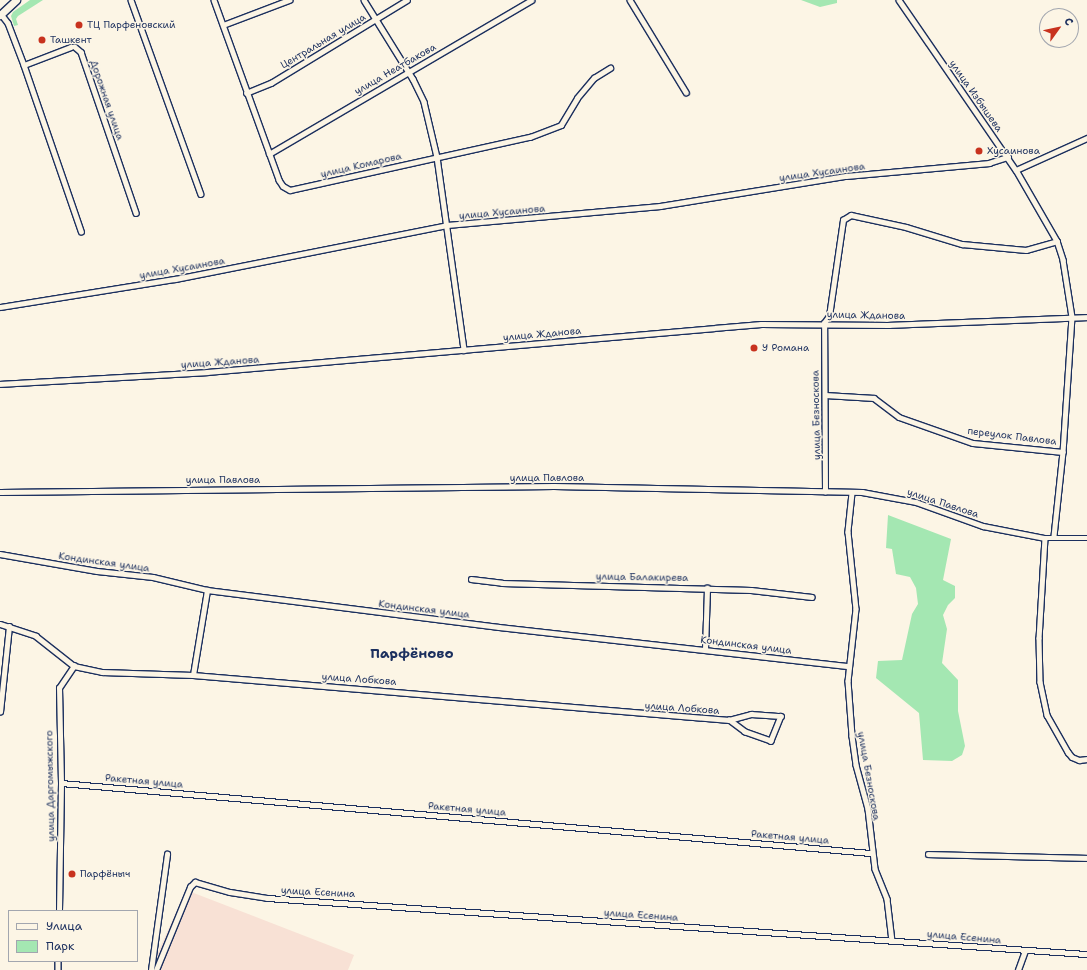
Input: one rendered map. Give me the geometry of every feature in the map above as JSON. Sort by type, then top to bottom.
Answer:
[{"type":"main road","points":[[0,15],[16,0]]},
{"type":"street","points":[[131,0],[201,194]]},
{"type":"street","name":"улица Комарова","points":[[214,0],[246,93],[279,180],[290,190],[530,137],[561,125],[576,98],[594,78],[610,68]]},
{"type":"street","points":[[223,25],[289,0]]},
{"type":"street","points":[[364,0],[409,72],[424,102],[437,157],[464,350]]},
{"type":"street","name":"Центральная улица","points":[[246,93],[271,84],[407,0]]},
{"type":"street","name":"улица Неатбакова","points":[[269,154],[531,0]]},
{"type":"street","points":[[630,0],[686,92]]},
{"type":"street","name":"улица Избышева","points":[[899,0],[1016,170],[1056,241],[1063,260],[1072,317]]},
{"type":"street","points":[[0,15],[8,23],[24,65],[81,232]]},
{"type":"street","name":"Дорожная улица","points":[[24,65],[71,47],[75,47],[81,52],[136,213]]},
{"type":"street","points":[[1016,170],[1087,138]]},
{"type":"street","name":"улица Хусаинова","points":[[0,307],[175,279],[447,225],[660,206],[846,176],[984,164],[1008,158]]},
{"type":"street","name":"улица Безноскова","points":[[825,492],[824,323],[829,316],[843,220],[852,215],[906,227],[962,244],[1026,250],[1056,241]]},
{"type":"street","name":"переулок Павлова","points":[[1054,536],[1063,452],[1072,317]]},
{"type":"street","name":"улица Жданова","points":[[0,384],[207,372],[761,324],[824,323],[890,325],[1087,317]]},
{"type":"street","name":"переулок Павлова","points":[[825,395],[874,398],[899,418],[973,443],[1063,452]]},
{"type":"street","name":"улица Павлова","points":[[0,492],[554,486],[852,492],[916,502],[983,526],[1045,538],[1054,536],[1087,538]]},
{"type":"street","name":"улица Безноскова","points":[[852,492],[848,532],[856,609],[849,666],[852,736],[856,766],[868,809],[871,853],[875,869],[887,899],[892,941]]},
{"type":"street","points":[[1045,538],[1039,638],[1040,682],[1047,715],[1072,757],[1087,759]]},
{"type":"street","name":"Кондинская улица","points":[[0,554],[97,571],[153,577],[207,590],[499,627],[849,666]]},
{"type":"street","name":"улица Балакирева","points":[[470,579],[502,583],[751,590],[812,597]]},
{"type":"street","points":[[705,649],[707,588]]},
{"type":"street","points":[[193,675],[207,590]]},
{"type":"street","name":"улица Лобкова","points":[[0,624],[36,636],[74,666],[102,672],[193,675],[729,720],[752,714],[781,716],[772,741],[746,732],[729,720]]},
{"type":"street","points":[[0,712],[9,626]]},
{"type":"street","name":"улица Даргомыжского","points":[[59,910],[61,783],[60,688],[74,666]]},
{"type":"street","name":"Ракетная улица","points":[[61,783],[871,853]]},
{"type":"street","points":[[151,970],[167,854]]},
{"type":"street","points":[[928,854],[1087,858]]},
{"type":"street","name":"улица Есенина","points":[[156,970],[190,887],[195,882],[230,892],[267,898],[1025,951],[1087,954]]},
{"type":"street","points":[[1018,970],[1025,951]]},
{"type":"shaded area","points":[[186,890],[354,955],[348,970],[150,970]]},
{"type":"green space","points":[[30,0],[43,0],[18,16],[16,19],[18,25],[14,26],[11,16],[13,12]]},
{"type":"green space","points":[[801,0],[837,0],[837,3],[820,7]]},
{"type":"green space","points":[[888,515],[951,539],[943,580],[955,586],[955,598],[948,605],[943,615],[947,629],[942,663],[958,680],[958,711],[965,746],[962,755],[952,761],[923,760],[919,713],[876,678],[878,661],[902,660],[912,614],[918,604],[916,588],[910,577],[896,574],[892,549],[886,548]]},
{"type":"place","name":"ТЦ Парфеновский","points":[[79,25]]},
{"type":"place","name":"Ташкент","points":[[42,40]]},
{"type":"place","name":"Хусаинова","points":[[979,151]]},
{"type":"place","name":"У Романа","points":[[754,348]]},
{"type":"place","name":"Парфёныч","points":[[72,874]]},
{"type":"district","name":"Парфёново","points":[[412,653]]}]
